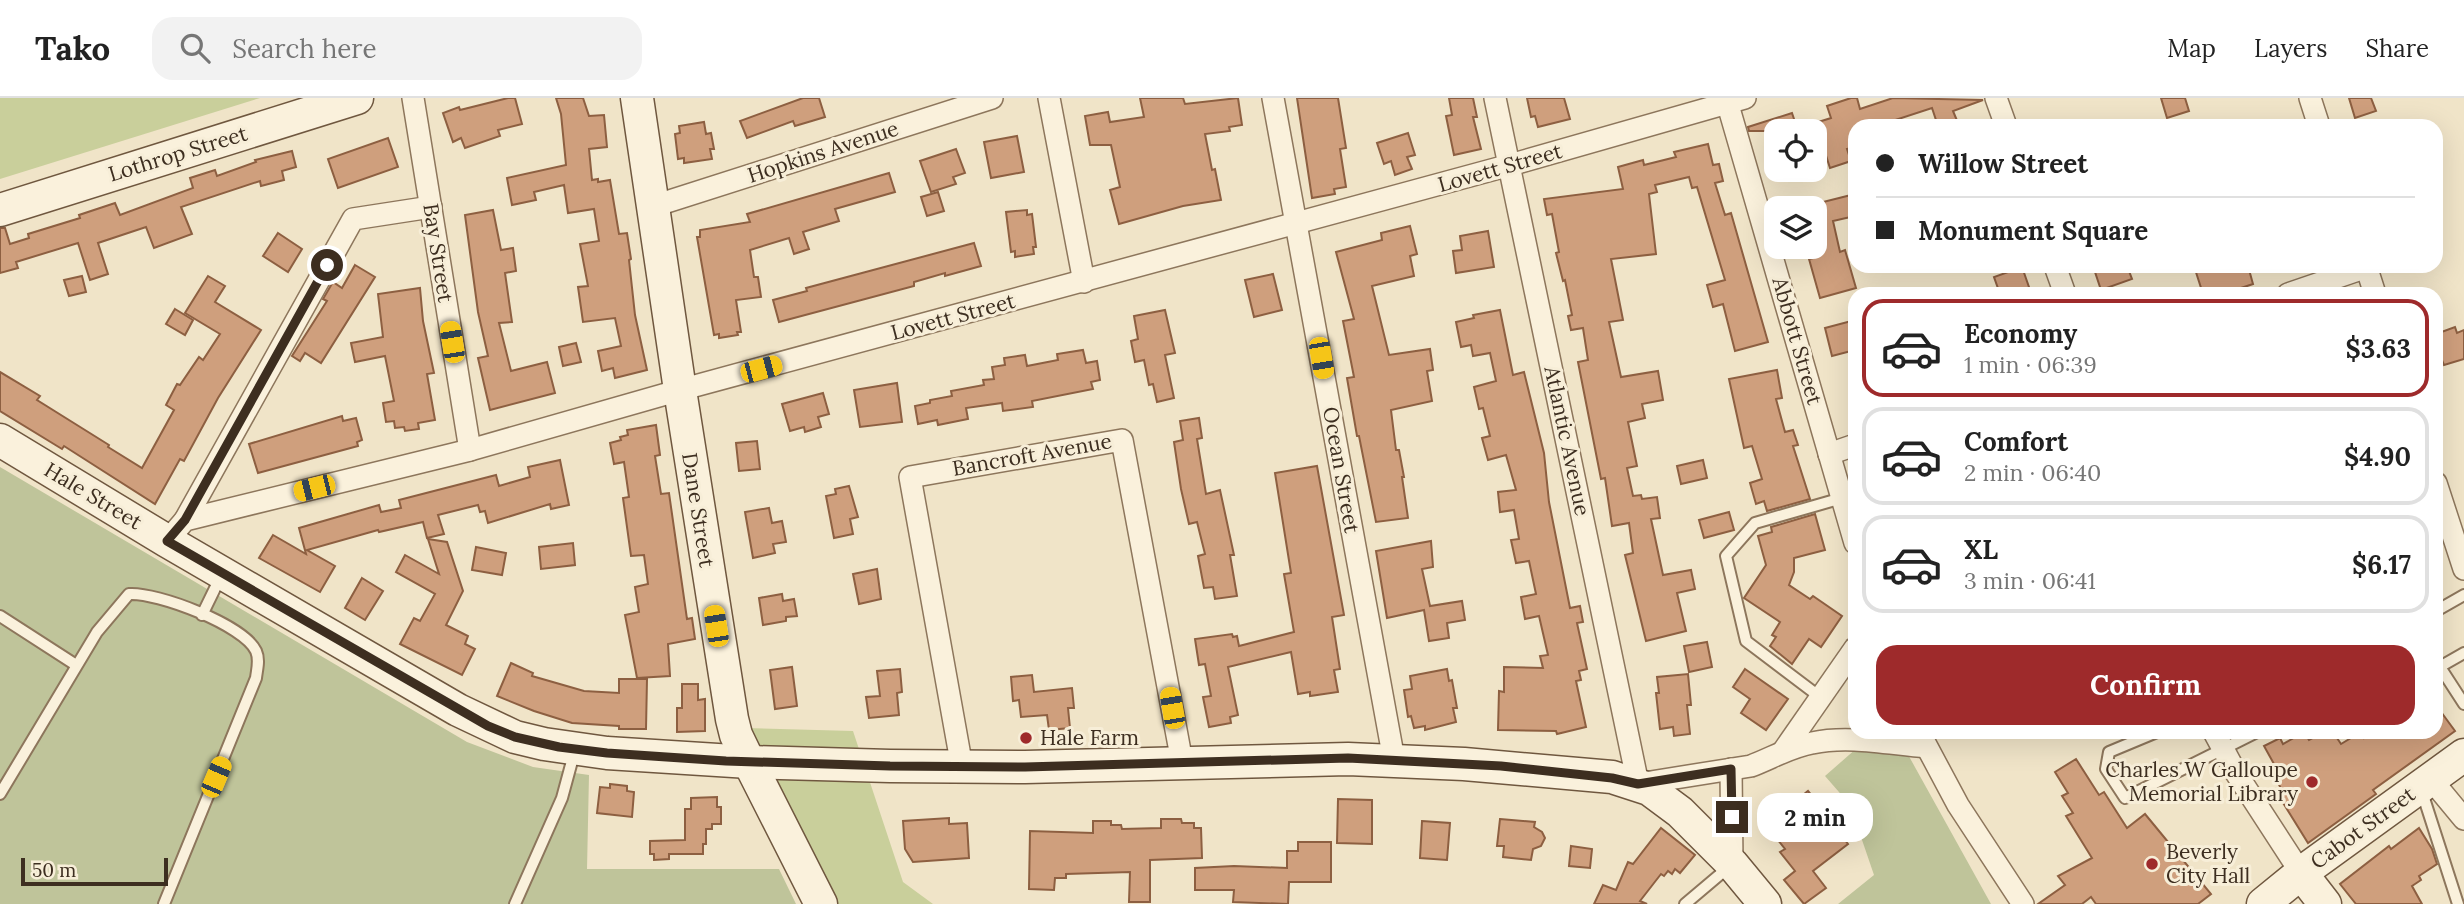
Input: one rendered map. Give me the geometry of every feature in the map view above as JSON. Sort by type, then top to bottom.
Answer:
[{"type":"street","name":"Lothrop Street","points":[[0,210],[357,98]]},
{"type":"street","name":"Bay Street","points":[[413,98],[470,450]]},
{"type":"street","name":"Dane Street","points":[[637,98],[729,705],[736,735],[821,904]]},
{"type":"street","name":"Hopkins Avenue","points":[[654,206],[992,98]]},
{"type":"street","points":[[1049,98],[1084,282]]},
{"type":"street","name":"Ocean Street","points":[[1273,98],[1394,760]]},
{"type":"street","name":"Atlantic Avenue","points":[[1495,98],[1638,784]]},
{"type":"street","points":[[1996,98],[2004,119]]},
{"type":"street","points":[[2309,98],[2316,119]]},
{"type":"street","name":"Lovett Street","points":[[176,530],[1510,165],[1733,100]]},
{"type":"street","name":"Abbott Street","points":[[1733,100],[1848,519]]},
{"type":"street","points":[[176,530],[353,219],[431,207]]},
{"type":"street","points":[[2308,287],[2349,273]]},
{"type":"street","name":"Hale Street","points":[[0,440],[176,530],[222,573],[488,726],[573,761],[962,767],[1304,758],[1501,766],[1612,778],[1638,784],[1680,812],[1732,864],[1756,901]]},
{"type":"street","name":"Bancroft Avenue","points":[[962,767],[910,477],[1122,440],[1182,762]]},
{"type":"street","points":[[1829,454],[1848,447]]},
{"type":"street","points":[[2443,502],[2460,547],[2464,569]]},
{"type":"street","points":[[1784,750],[1848,658]]},
{"type":"street","points":[[1638,784],[1731,769],[1768,760],[1784,750],[1812,743],[1841,739],[1923,739],[1958,805],[2023,904]]},
{"type":"street","points":[[2218,740],[2236,773],[2301,873],[2325,904]]},
{"type":"street","name":"Cabot Street","points":[[2263,904],[2301,873],[2464,755]]},
{"type":"street","points":[[1731,769],[1732,864]]},
{"type":"street","points":[[2425,782],[2464,819]]},
{"type":"lane","points":[[1820,697],[1746,641],[1726,556],[1755,523],[1842,498]]},
{"type":"lane","points":[[202,615],[222,573]]},
{"type":"lane","points":[[0,794],[97,632],[129,594],[141,593],[233,628],[247,638],[256,651],[259,660],[256,678],[164,904]]},
{"type":"lane","points":[[2443,607],[2464,595]]},
{"type":"lane","points":[[0,616],[76,665]]},
{"type":"lane","points":[[2443,665],[2464,653]]},
{"type":"lane","points":[[2443,675],[2464,704]]},
{"type":"lane","points":[[2140,739],[2109,752],[2106,769],[2125,798],[2218,740]]},
{"type":"lane","points":[[515,904],[562,798],[573,761]]},
{"type":"lane","points":[[2425,782],[2458,904]]},
{"type":"lane","points":[[1685,904],[1732,864]]},
{"type":"green space","points":[[0,98],[260,98],[0,179]]},
{"type":"green space","points":[[0,467],[467,742],[533,767],[589,775],[587,869],[779,869],[796,904],[0,904]]},
{"type":"green space","points":[[744,728],[853,731],[903,882],[933,904],[821,904]]},
{"type":"green space","points":[[1857,748],[1906,751],[1991,904],[1838,904],[1874,875],[1861,837],[1866,823],[1825,776]]},
{"type":"building","points":[[515,98],[522,124],[498,130],[500,136],[465,148],[461,138],[453,142],[443,113],[459,107],[460,110]]},
{"type":"building","points":[[556,98],[583,98],[589,116],[604,115],[607,147],[589,149],[592,180],[610,180],[619,234],[627,233],[635,315],[647,370],[615,378],[613,368],[602,371],[598,351],[621,346],[615,318],[583,322],[578,287],[588,286],[580,244],[599,241],[594,209],[568,213],[564,185],[534,192],[536,200],[512,205],[507,178],[566,165],[561,114]]},
{"type":"building","points":[[803,98],[819,98],[825,117],[795,126],[793,121],[747,138],[740,121]]},
{"type":"building","points":[[1140,98],[1183,98],[1185,104],[1238,98],[1242,125],[1229,127],[1230,131],[1205,134],[1221,200],[1183,206],[1119,224],[1110,190],[1120,187],[1111,145],[1090,145],[1085,116],[1108,112],[1110,122],[1144,117]]},
{"type":"building","points":[[1297,98],[1338,98],[1346,148],[1340,149],[1346,187],[1334,189],[1335,194],[1312,198]]},
{"type":"building","points":[[1449,98],[1473,98],[1477,117],[1473,117],[1481,149],[1454,155],[1446,116],[1452,115]]},
{"type":"building","points":[[1527,98],[1564,98],[1570,119],[1538,127],[1535,116],[1531,117]]},
{"type":"building","points":[[1851,98],[1857,98],[1860,109],[1893,98],[1983,100],[1953,111],[1956,119],[1936,119],[1932,108],[1898,119],[1848,119],[1848,162],[1830,168],[1827,159],[1827,119],[1831,118],[1827,106]]},
{"type":"building","points":[[2161,98],[2185,98],[2189,111],[2167,118]]},
{"type":"building","points":[[2349,98],[2371,98],[2376,111],[2355,118]]},
{"type":"building","points":[[1792,113],[1794,119],[1773,119]]},
{"type":"building","points":[[704,122],[706,134],[711,133],[714,149],[710,149],[712,159],[684,163],[684,158],[678,159],[675,134],[680,133],[679,126]]},
{"type":"building","points":[[1764,122],[1764,131],[1749,131],[1748,127]]},
{"type":"building","points":[[1408,133],[1415,155],[1407,157],[1412,169],[1395,175],[1391,161],[1384,164],[1377,143]]},
{"type":"building","points":[[1017,136],[1024,172],[991,178],[984,142]]},
{"type":"building","points":[[388,138],[398,167],[338,188],[328,159]]},
{"type":"building","points":[[1708,144],[1713,165],[1719,164],[1723,181],[1715,183],[1725,215],[1731,213],[1768,342],[1735,351],[1723,304],[1713,307],[1707,285],[1725,280],[1697,187],[1692,188],[1689,177],[1655,185],[1657,192],[1649,194],[1656,254],[1611,259],[1623,320],[1609,322],[1621,377],[1658,371],[1663,400],[1642,404],[1645,418],[1628,422],[1637,466],[1627,468],[1633,496],[1641,495],[1642,499],[1657,497],[1660,518],[1651,519],[1663,575],[1691,570],[1695,589],[1677,593],[1686,631],[1646,641],[1625,555],[1633,553],[1629,523],[1612,526],[1605,478],[1601,479],[1578,362],[1588,360],[1583,328],[1571,330],[1568,316],[1572,315],[1556,253],[1559,252],[1552,214],[1547,215],[1544,199],[1623,189],[1618,167],[1643,160],[1644,165],[1676,157],[1674,152]]},
{"type":"building","points":[[956,149],[965,173],[953,177],[956,184],[931,192],[920,161]]},
{"type":"building","points":[[292,151],[296,167],[282,171],[284,180],[261,186],[260,181],[181,207],[192,234],[154,248],[146,227],[98,243],[108,274],[90,280],[78,243],[16,262],[18,268],[0,273],[0,228],[5,228],[10,244],[29,238],[28,234],[80,218],[79,215],[115,203],[120,215],[193,188],[190,178],[215,170],[217,176],[256,162],[255,160]]},
{"type":"building","points":[[889,173],[895,192],[835,209],[839,221],[803,232],[809,249],[794,254],[789,238],[750,250],[754,277],[758,277],[761,297],[736,300],[741,332],[737,332],[738,335],[719,338],[719,334],[714,335],[697,237],[700,237],[700,230],[750,222],[747,214]]},
{"type":"building","points":[[938,192],[944,211],[927,216],[921,197]]},
{"type":"building","points":[[1848,196],[1848,218],[1833,221],[1840,252],[1845,250],[1848,273],[1852,273],[1856,287],[1848,287],[1848,290],[1820,298],[1809,259],[1827,259],[1827,201]]},
{"type":"building","points":[[493,210],[501,250],[513,248],[516,271],[505,273],[512,322],[499,323],[511,371],[547,362],[555,393],[490,410],[478,358],[488,356],[478,312],[465,215]]},
{"type":"building","points":[[1027,210],[1027,215],[1032,214],[1036,247],[1033,247],[1034,254],[1015,257],[1015,251],[1011,252],[1006,212]]},
{"type":"building","points":[[1410,226],[1417,254],[1410,256],[1414,276],[1372,286],[1389,355],[1430,349],[1433,370],[1427,371],[1432,401],[1391,410],[1396,450],[1399,450],[1404,477],[1408,518],[1376,522],[1347,378],[1354,377],[1343,321],[1354,319],[1336,252],[1382,240],[1381,233]]},
{"type":"building","points":[[1488,231],[1494,267],[1456,273],[1453,251],[1462,250],[1460,236]]},
{"type":"building","points":[[278,233],[302,249],[288,272],[263,256]]},
{"type":"building","points":[[974,243],[981,266],[945,276],[945,273],[914,282],[914,286],[779,322],[773,300],[807,291],[806,288]]},
{"type":"building","points":[[355,265],[375,277],[321,363],[305,353],[300,361],[292,356],[327,301],[323,299],[333,282],[342,288]]},
{"type":"building","points":[[2005,273],[2024,273],[2029,287],[1998,287],[1994,277]]},
{"type":"building","points":[[2095,273],[2130,273],[2132,279],[2109,287],[2100,287]]},
{"type":"building","points":[[2196,273],[2250,273],[2253,284],[2244,287],[2201,287]]},
{"type":"building","points":[[1273,274],[1282,310],[1254,317],[1245,280]]},
{"type":"building","points":[[82,276],[86,292],[69,296],[64,280]]},
{"type":"building","points":[[208,276],[225,286],[215,302],[261,330],[218,398],[184,461],[180,459],[155,504],[64,446],[62,449],[0,411],[0,372],[40,396],[37,400],[142,468],[174,410],[166,405],[177,384],[180,385],[199,357],[203,360],[220,334],[185,313]]},
{"type":"building","points":[[420,288],[423,321],[434,373],[427,374],[435,420],[418,423],[419,429],[405,431],[404,427],[395,428],[394,421],[386,422],[383,403],[394,401],[385,356],[355,362],[351,343],[383,337],[378,294]]},
{"type":"building","points":[[175,309],[193,320],[185,335],[166,324]]},
{"type":"building","points":[[1165,310],[1175,353],[1165,355],[1174,398],[1157,402],[1153,384],[1149,385],[1144,360],[1135,362],[1131,341],[1138,339],[1134,316]]},
{"type":"building","points":[[1500,310],[1513,375],[1524,372],[1544,453],[1549,502],[1570,608],[1580,606],[1583,622],[1577,623],[1587,669],[1579,671],[1581,680],[1576,681],[1586,727],[1557,734],[1556,731],[1498,730],[1499,691],[1504,692],[1504,667],[1543,668],[1540,656],[1548,655],[1539,616],[1525,619],[1521,597],[1536,594],[1529,561],[1516,563],[1511,540],[1519,539],[1514,510],[1500,512],[1498,492],[1516,490],[1506,455],[1488,460],[1482,438],[1490,436],[1474,387],[1496,381],[1490,353],[1473,356],[1471,345],[1461,347],[1456,322],[1474,318],[1473,315]]},
{"type":"building","points":[[1848,322],[1848,352],[1832,356],[1825,328]]},
{"type":"building","points":[[2455,327],[2457,333],[2464,330],[2464,359],[2444,365],[2443,331]]},
{"type":"building","points":[[576,343],[581,362],[563,366],[559,347]]},
{"type":"building","points":[[1083,350],[1086,363],[1097,361],[1100,380],[1091,382],[1093,389],[1032,401],[1033,407],[1003,411],[1002,403],[966,408],[968,419],[938,425],[937,420],[918,424],[915,406],[952,396],[951,391],[984,385],[983,380],[994,379],[992,367],[1005,365],[1004,358],[1025,355],[1027,366],[1058,360],[1057,354]]},
{"type":"building","points":[[1777,370],[1782,398],[1776,399],[1785,432],[1793,430],[1798,445],[1793,446],[1810,499],[1767,511],[1764,501],[1756,504],[1750,483],[1762,479],[1752,446],[1744,448],[1729,379]]},
{"type":"building","points":[[897,383],[902,422],[860,427],[854,390]]},
{"type":"building","points":[[823,393],[829,414],[818,417],[821,427],[805,432],[804,427],[790,431],[782,404]]},
{"type":"building","points":[[342,416],[343,421],[356,418],[362,440],[357,442],[358,446],[258,473],[249,444]]},
{"type":"building","points":[[1199,418],[1202,438],[1197,439],[1206,494],[1220,490],[1234,555],[1230,555],[1237,596],[1215,599],[1213,587],[1204,588],[1198,556],[1205,554],[1197,522],[1189,524],[1181,489],[1174,442],[1183,440],[1180,421]]},
{"type":"building","points":[[656,425],[660,455],[655,456],[661,494],[669,493],[687,619],[692,618],[695,639],[668,644],[670,676],[637,678],[625,615],[639,612],[635,587],[648,584],[644,555],[631,556],[623,498],[629,497],[624,462],[614,464],[610,443],[628,435],[627,430]]},
{"type":"building","points":[[757,441],[760,469],[739,471],[736,443]]},
{"type":"building","points":[[560,460],[569,505],[551,509],[550,504],[488,523],[485,511],[480,512],[478,505],[438,515],[444,534],[427,538],[423,522],[379,532],[378,530],[307,550],[335,566],[320,592],[259,558],[273,535],[306,554],[299,528],[379,505],[381,512],[401,508],[399,500],[496,475],[499,486],[530,477],[528,467]]},
{"type":"building","points":[[1703,460],[1707,478],[1681,484],[1677,466]]},
{"type":"building","points":[[1317,466],[1344,615],[1332,617],[1340,669],[1334,670],[1338,692],[1310,696],[1310,692],[1298,694],[1291,652],[1228,667],[1238,715],[1230,717],[1231,723],[1209,727],[1203,697],[1211,696],[1205,664],[1199,665],[1195,639],[1232,634],[1233,637],[1237,636],[1239,646],[1294,632],[1284,574],[1291,573],[1275,473]]},
{"type":"building","points":[[849,486],[858,517],[850,519],[853,534],[834,538],[826,496],[836,494],[835,489]]},
{"type":"building","points":[[769,508],[772,523],[782,521],[786,542],[773,544],[775,553],[753,558],[745,512]]},
{"type":"building","points":[[1729,512],[1734,530],[1704,538],[1699,520]]},
{"type":"building","points":[[1815,514],[1825,550],[1794,558],[1794,572],[1789,585],[1810,599],[1813,596],[1842,616],[1821,647],[1809,639],[1792,664],[1770,646],[1776,637],[1772,635],[1780,622],[1744,598],[1766,565],[1758,536],[1772,532],[1771,527]]},
{"type":"building","points":[[428,539],[447,542],[463,591],[446,625],[468,636],[465,644],[475,649],[462,675],[400,644],[414,618],[420,621],[435,594],[396,572],[405,555],[439,574]]},
{"type":"building","points":[[1431,541],[1433,567],[1422,569],[1430,606],[1462,601],[1465,620],[1447,623],[1449,638],[1429,641],[1424,610],[1387,618],[1376,551]]},
{"type":"building","points":[[573,543],[575,565],[541,569],[539,547]]},
{"type":"building","points":[[476,547],[506,553],[502,575],[472,570]]},
{"type":"building","points":[[877,569],[881,599],[859,604],[853,574]]},
{"type":"building","points":[[362,578],[383,591],[365,620],[345,608]]},
{"type":"building","points":[[782,594],[783,601],[794,599],[797,616],[763,625],[759,598]]},
{"type":"building","points":[[1707,642],[1712,667],[1689,672],[1684,646]]},
{"type":"building","points":[[511,663],[533,673],[532,676],[584,691],[619,693],[619,679],[647,679],[646,729],[619,729],[619,726],[572,723],[497,696]]},
{"type":"building","points":[[792,667],[797,706],[775,709],[770,670]]},
{"type":"building","points":[[900,669],[902,692],[897,693],[899,715],[869,718],[866,697],[880,696],[877,671]]},
{"type":"building","points":[[1447,669],[1449,681],[1452,680],[1457,708],[1453,708],[1456,722],[1425,730],[1425,726],[1414,728],[1411,716],[1408,717],[1404,690],[1412,689],[1410,676]]},
{"type":"building","points":[[1745,669],[1788,699],[1766,730],[1741,713],[1750,699],[1733,687]]},
{"type":"building","points":[[1688,674],[1690,734],[1674,736],[1673,727],[1660,729],[1657,677]]},
{"type":"building","points":[[1032,675],[1034,692],[1072,688],[1074,708],[1068,708],[1070,728],[1049,730],[1047,715],[1021,717],[1019,700],[1013,701],[1011,677]]},
{"type":"building","points":[[682,684],[698,684],[698,700],[705,699],[705,731],[677,732],[677,708],[682,708]]},
{"type":"building","points":[[2443,715],[2455,731],[2373,790],[2376,794],[2308,843],[2280,798],[2284,794],[2269,766],[2274,764],[2264,746],[2278,739],[2283,744],[2292,739],[2338,739],[2341,744],[2349,739],[2443,739]]},
{"type":"building","points":[[2076,759],[2099,795],[2104,792],[2127,828],[2145,814],[2211,894],[2198,904],[2096,904],[2091,897],[2082,904],[2038,904],[2065,885],[2058,876],[2092,858],[2066,816],[2073,813],[2062,796],[2068,793],[2055,772]]},
{"type":"building","points":[[610,784],[627,786],[627,791],[634,792],[632,817],[597,813],[600,787],[610,788]]},
{"type":"building","points":[[1808,791],[1848,844],[1813,871],[1826,888],[1804,904],[1784,880],[1795,871],[1780,852],[1785,849],[1766,825]]},
{"type":"building","points":[[717,797],[717,807],[721,807],[721,824],[712,824],[712,829],[706,829],[703,854],[669,854],[669,859],[654,860],[654,854],[650,854],[650,841],[685,840],[685,809],[691,809],[691,798]]},
{"type":"building","points":[[1338,799],[1372,800],[1372,844],[1337,843]]},
{"type":"building","points":[[949,818],[949,824],[967,823],[969,858],[913,862],[905,849],[903,821]]},
{"type":"building","points":[[1161,819],[1181,819],[1182,823],[1194,823],[1194,828],[1201,828],[1202,858],[1150,860],[1150,902],[1129,902],[1130,872],[1066,874],[1066,878],[1055,878],[1054,890],[1029,889],[1030,831],[1093,833],[1093,821],[1111,821],[1111,825],[1121,825],[1122,829],[1161,828]]},
{"type":"building","points":[[1500,819],[1535,822],[1534,827],[1542,832],[1545,838],[1541,846],[1533,849],[1531,860],[1503,857],[1504,846],[1497,846]]},
{"type":"building","points":[[1422,821],[1450,823],[1447,860],[1420,858]]},
{"type":"building","points":[[1661,828],[1695,855],[1680,873],[1675,869],[1672,874],[1668,871],[1664,876],[1661,874],[1640,901],[1647,904],[1594,904],[1603,885],[1616,890],[1628,862],[1633,864]]},
{"type":"building","points":[[2419,828],[2432,849],[2437,864],[2419,876],[2421,880],[2412,886],[2422,904],[2356,904],[2340,884],[2389,846],[2391,849]]},
{"type":"building","points":[[1298,842],[1331,842],[1331,882],[1289,882],[1288,904],[1233,902],[1234,890],[1195,890],[1195,868],[1287,868],[1287,851],[1298,851]]},
{"type":"building","points":[[1571,846],[1592,849],[1590,868],[1569,866]]},
{"type":"place","name":"Hale Farm","points":[[1026,738]]},
{"type":"place","name":"Charles W Galloupe Memorial Library","points":[[2312,782]]},
{"type":"place","name":"Beverly City Hall","points":[[2152,864]]},
{"type":"route","points":[[327,265],[185,520],[167,541],[458,710],[515,737],[607,753],[749,762],[890,766],[1025,767],[1348,758],[1501,766],[1612,778],[1638,784],[1731,769],[1732,817]]}]
